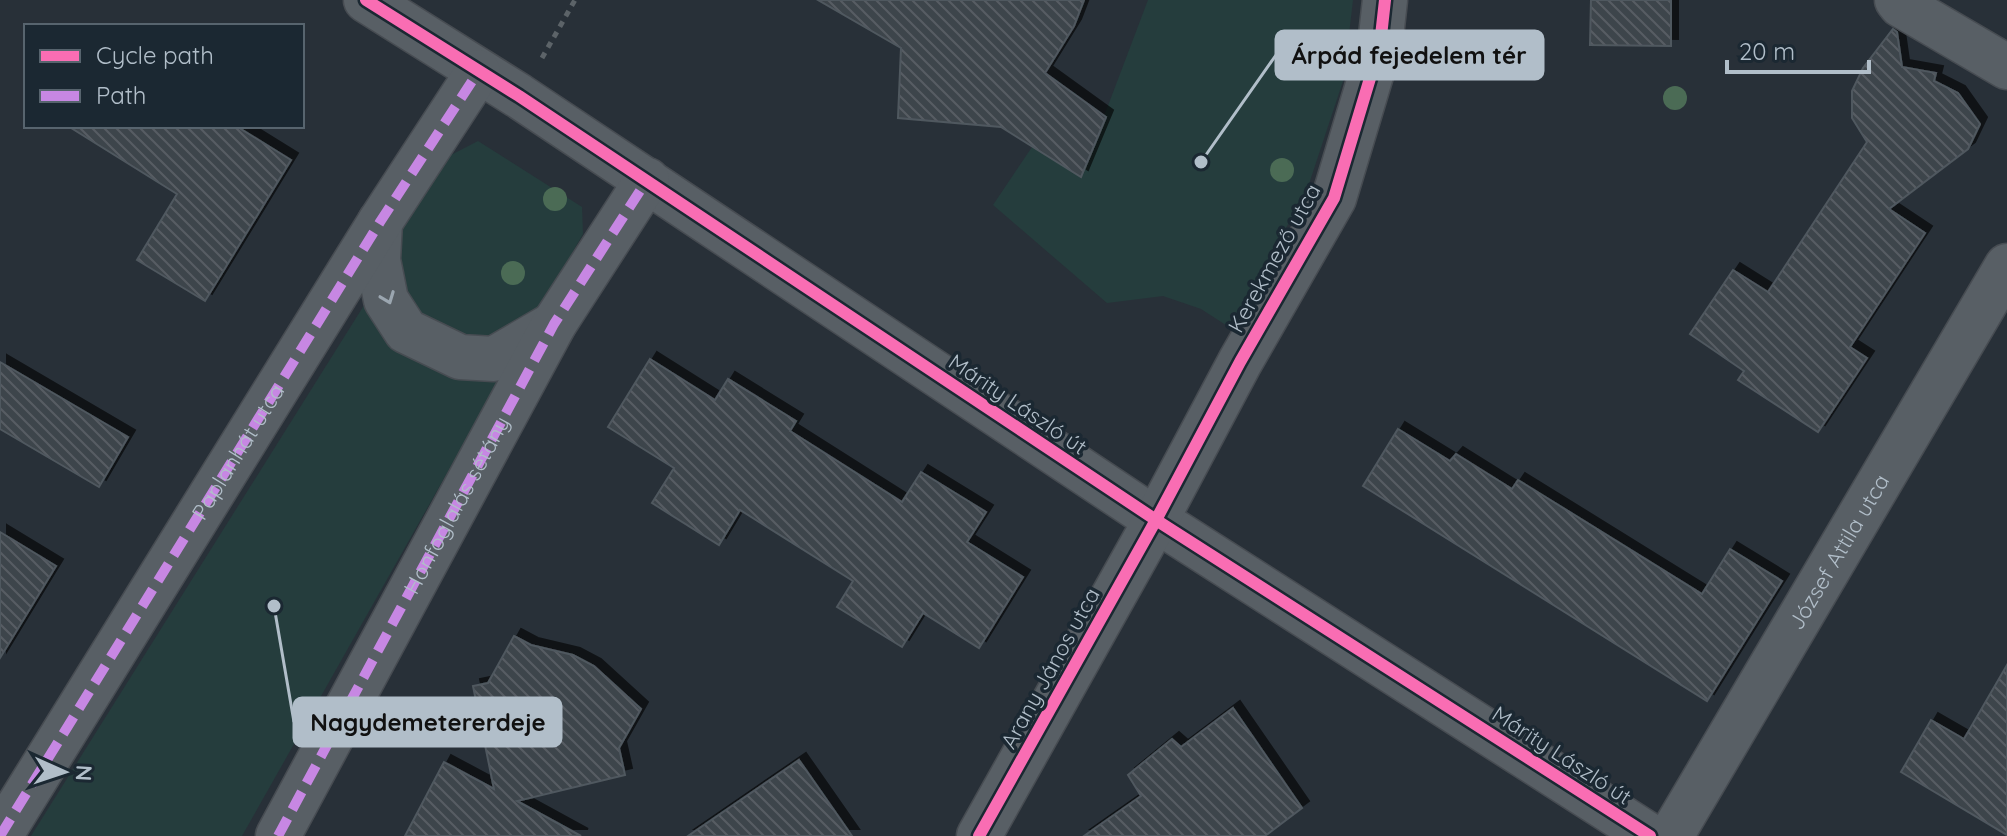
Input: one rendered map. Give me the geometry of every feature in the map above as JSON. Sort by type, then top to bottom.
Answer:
[{"type":"street","name":"Márity László út","points":[[366,0],[647,180],[1156,520],[1650,836]]},
{"type":"street","name":"Kerekmező utca","points":[[1156,520],[1240,362],[1334,198],[1380,45],[1385,0]]},
{"type":"street","points":[[1897,0],[2007,67]]},
{"type":"street","name":"Paplanhát utca","points":[[0,836],[380,222],[478,72]]},
{"type":"street","name":"Honfoglalás sétány","points":[[278,836],[554,324],[647,180]]},
{"type":"street","points":[[380,222],[378,260],[386,300],[406,331],[460,357],[494,359],[554,324]]},
{"type":"street","name":"József Attila utca","points":[[1671,836],[2007,266]]},
{"type":"street","name":"Arany János utca","points":[[979,836],[1156,520]]},
{"type":"path","points":[[519,96],[575,0]]},
{"type":"green space","points":[[1148,0],[1353,0],[1344,78],[1308,187],[1232,329],[1201,309],[1163,296],[1107,303],[993,205],[1032,147],[1081,177]]},
{"type":"green space","points":[[478,141],[582,207],[583,234],[536,316],[494,336],[471,336],[448,331],[427,319],[411,303],[400,282],[395,236],[449,156]]},
{"type":"green space","points":[[373,291],[503,374],[242,836],[31,836]]},
{"type":"building","points":[[818,0],[1084,0],[1074,26],[1045,73],[1106,117],[1081,177],[1001,127],[898,118],[901,48]]},
{"type":"building","points":[[1591,0],[1671,0],[1671,46],[1590,45]]},
{"type":"building","points":[[1893,29],[1897,32],[1902,67],[1936,73],[1934,81],[1958,93],[1980,124],[1968,149],[1889,209],[1925,233],[1850,347],[1867,358],[1818,432],[1738,380],[1744,371],[1690,334],[1733,270],[1768,292],[1867,142],[1852,118],[1852,91],[1863,68]]},
{"type":"building","points":[[71,128],[239,128],[291,160],[205,301],[137,260],[177,194]]},
{"type":"building","points":[[650,359],[715,400],[728,379],[796,421],[790,431],[902,502],[921,472],[986,512],[967,542],[1023,577],[979,648],[923,613],[902,647],[837,607],[853,581],[740,510],[719,545],[652,503],[674,468],[608,427]]},
{"type":"building","points":[[0,362],[128,437],[99,487],[0,429]]},
{"type":"building","points":[[1398,429],[1450,461],[1456,454],[1512,489],[1518,480],[1702,594],[1730,549],[1782,581],[1707,701],[1363,486]]},
{"type":"building","points":[[0,532],[56,566],[0,658]]},
{"type":"building","points":[[514,636],[531,645],[573,655],[594,666],[641,709],[619,748],[625,775],[517,801],[581,836],[405,836],[444,762],[494,789],[473,686],[488,683]]},
{"type":"building","points":[[2007,665],[2007,835],[1901,772],[1931,720],[1964,739]]},
{"type":"building","points":[[1233,708],[1302,808],[1265,836],[1084,836],[1141,796],[1128,775],[1172,739],[1181,747]]},
{"type":"building","points":[[799,760],[852,836],[688,836]]},
{"type":"marked path","points":[[0,836],[380,222],[478,72]]},
{"type":"marked path","points":[[278,836],[554,324],[647,180]]},
{"type":"cycle path","points":[[366,0],[519,96],[1156,520],[1650,836]]},
{"type":"cycle path","points":[[979,836],[1334,198],[1380,45],[1385,0]]},
{"type":"place","name":"Árpád fejedelem tér","points":[[1201,162]]},
{"type":"place","name":"Nagydemetererdeje","points":[[274,606]]}]
